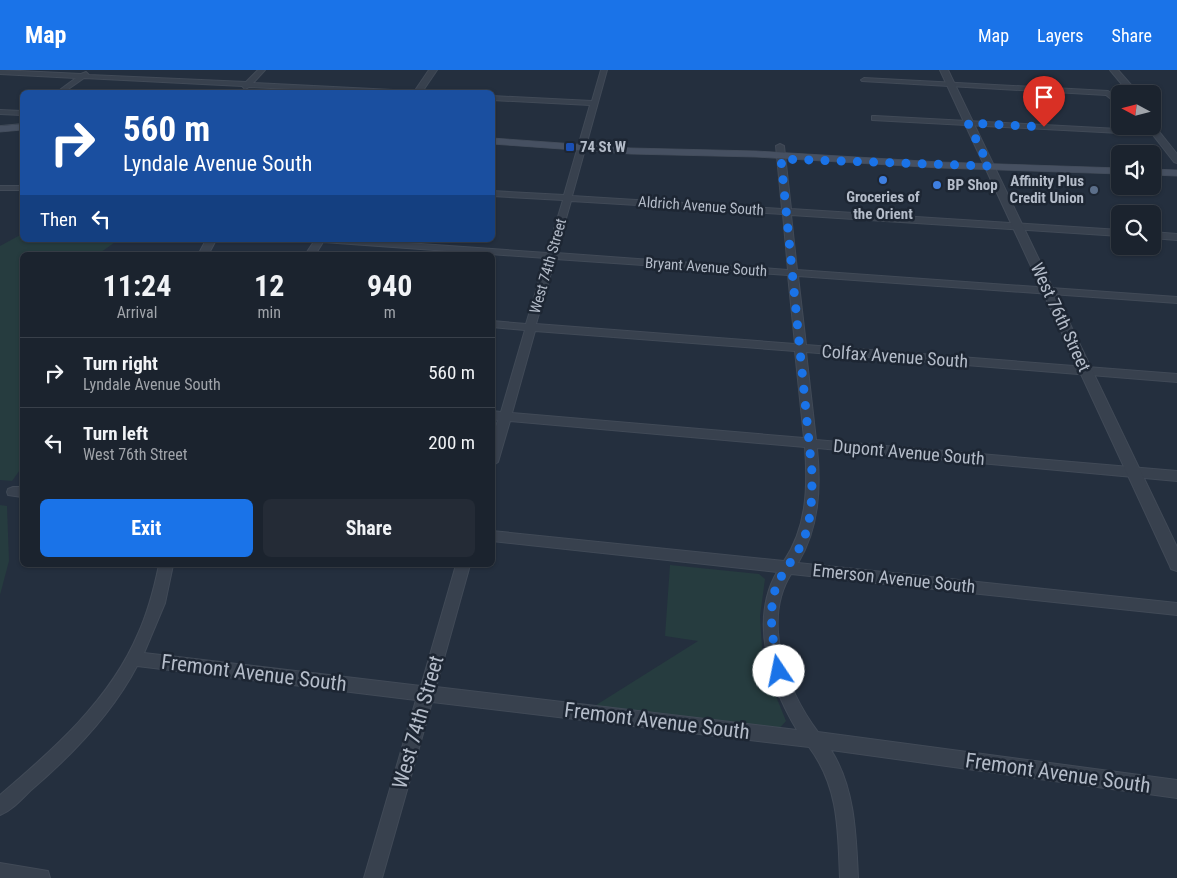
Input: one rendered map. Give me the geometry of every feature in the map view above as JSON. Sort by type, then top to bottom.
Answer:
[{"type":"main road","points":[[0,128],[20,124]]},
{"type":"main road","points":[[495,141],[750,155],[781,153],[826,160],[940,165],[946,167],[1111,170]]},
{"type":"main road","points":[[990,168],[1111,177]]},
{"type":"main road","points":[[1161,172],[1177,173]]},
{"type":"main road","points":[[1161,180],[1177,181]]},
{"type":"street","points":[[63,90],[92,70]]},
{"type":"street","points":[[241,90],[262,70]]},
{"type":"street","points":[[419,90],[433,70]]},
{"type":"street","name":"West 74th Street","points":[[495,452],[604,70]]},
{"type":"street","name":"West 76th Street","points":[[944,70],[1177,564]]},
{"type":"street","points":[[1104,70],[1116,85]]},
{"type":"street","points":[[1114,70],[1127,85]]},
{"type":"street","points":[[0,72],[351,90]]},
{"type":"street","points":[[864,80],[1108,93],[1111,96]]},
{"type":"street","points":[[495,98],[594,103]]},
{"type":"street","points":[[0,112],[20,113]]},
{"type":"street","points":[[875,118],[1111,128]]},
{"type":"street","points":[[1161,124],[1172,137]]},
{"type":"street","points":[[1157,135],[1177,160]]},
{"type":"street","points":[[781,153],[810,443],[813,495],[809,520],[802,544],[774,593],[772,617],[773,643],[779,671],[790,699],[806,729],[832,768],[840,790],[844,813],[849,878]]},
{"type":"street","points":[[0,188],[20,188]]},
{"type":"street","name":"Aldrich Avenue South","points":[[495,193],[1111,232]]},
{"type":"street","points":[[1161,236],[1177,237]]},
{"type":"street","name":"Bryant Avenue South","points":[[353,242],[494,252]]},
{"type":"street","name":"Bryant Avenue South","points":[[495,252],[1177,300]]},
{"type":"street","name":"Colfax Avenue South","points":[[495,324],[1177,378]]},
{"type":"street","name":"Dupont Avenue South","points":[[495,415],[1177,476]]},
{"type":"street","name":"Emerson Avenue South","points":[[495,536],[1177,608]]},
{"type":"street","points":[[0,806],[40,773],[79,735],[111,696],[135,659],[152,624],[162,592],[166,567]]},
{"type":"street","name":"West 74th Street","points":[[373,878],[463,567]]},
{"type":"street","name":"Fremont Avenue South","points":[[135,659],[815,740],[1177,789]]},
{"type":"street","points":[[0,872],[41,878]]},
{"type":"green space","points":[[20,235],[20,242],[115,242],[101,252],[20,252],[20,470],[12,481],[0,480],[0,246]]},
{"type":"green space","points":[[0,505],[7,506],[9,561],[0,595]]},
{"type":"green space","points":[[670,565],[759,574],[765,579],[760,616],[763,664],[786,721],[778,730],[593,707],[698,641],[665,636]]},
{"type":"place","name":"74 St W","points":[[570,147]]},
{"type":"place","name":"Groceries of the Orient","points":[[883,180]]},
{"type":"place","name":"BP Shop","points":[[937,185]]},
{"type":"place","name":"Affinity Plus Credit Union","points":[[1094,190]]},
{"type":"route","points":[[779,671],[773,643],[772,617],[774,593],[802,544],[809,520],[813,495],[781,159],[989,166],[968,123],[1044,127]]}]
